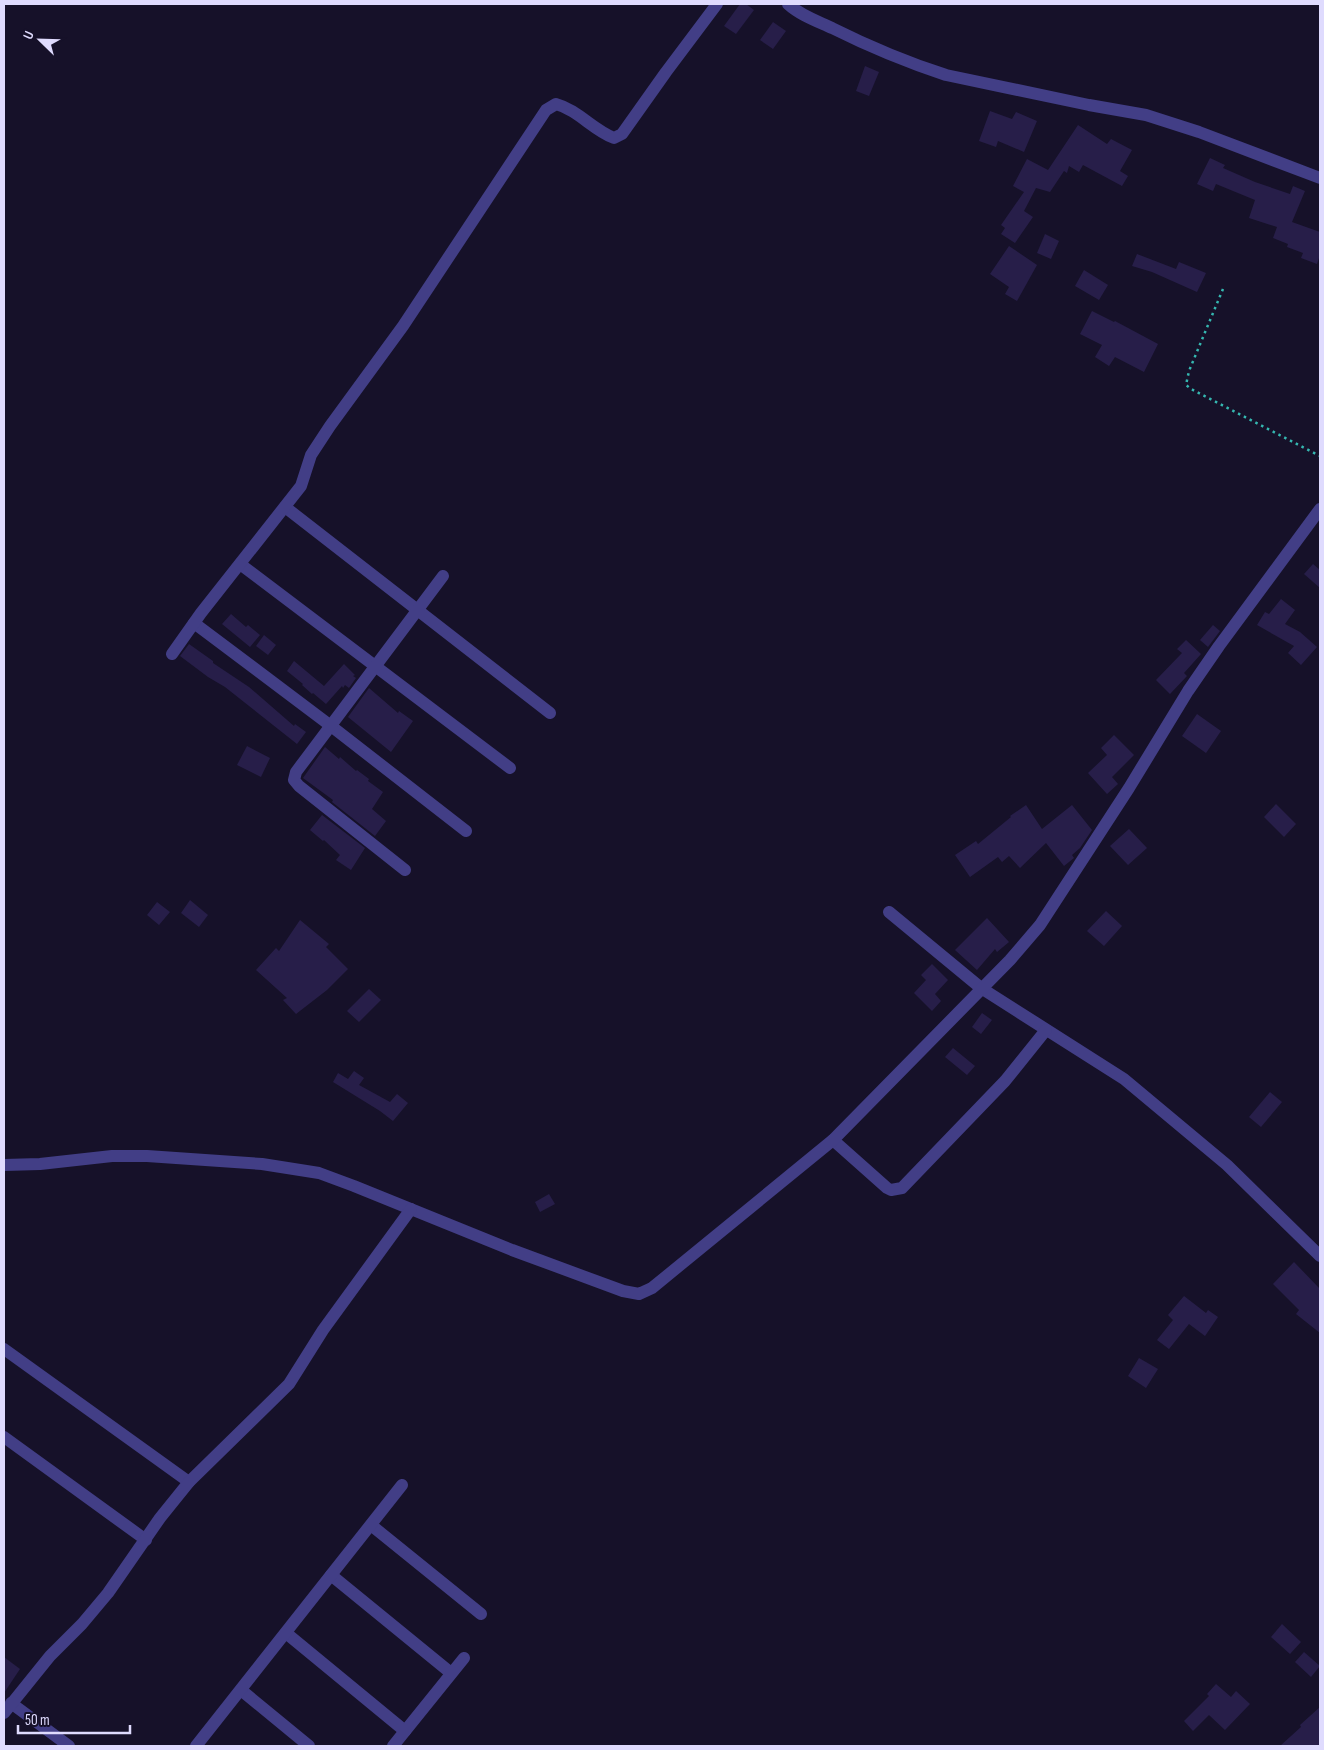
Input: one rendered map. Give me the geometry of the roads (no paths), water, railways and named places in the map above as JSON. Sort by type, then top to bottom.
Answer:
[{"type":"street","points":[[172,654],[194,623],[302,486],[311,455],[414,310],[546,110],[556,104],[566,107],[603,134],[614,138],[622,134],[717,4]]},
{"type":"street","points":[[788,4],[810,18],[860,42],[946,75],[1088,106],[1146,115],[1199,132],[1320,178]]},
{"type":"street","points":[[285,507],[550,713]]},
{"type":"street","points":[[4,1165],[40,1164],[112,1156],[147,1156],[262,1164],[319,1174],[623,1291],[639,1294],[652,1288],[833,1140],[1010,960],[1040,925],[1129,788],[1188,691],[1320,509]]},
{"type":"street","points":[[240,564],[510,768]]},
{"type":"street","points":[[406,870],[299,786],[294,780],[296,772],[443,576]]},
{"type":"street","points":[[194,623],[466,831]]},
{"type":"street","points":[[889,912],[981,988],[1124,1079],[1227,1165],[1320,1256]]},
{"type":"street","points":[[833,1140],[886,1188],[891,1190],[902,1188],[1005,1081],[1046,1030]]},
{"type":"street","points":[[69,1746],[8,1708],[50,1656],[82,1624],[108,1593],[160,1518],[189,1482],[289,1384],[323,1330],[411,1209]]},
{"type":"street","points":[[4,1349],[189,1482]]},
{"type":"street","points":[[4,1436],[146,1540]]},
{"type":"street","points":[[197,1746],[402,1486]]},
{"type":"street","points":[[371,1525],[481,1614]]},
{"type":"street","points":[[331,1575],[452,1674]]},
{"type":"street","points":[[286,1633],[405,1731]]},
{"type":"street","points":[[393,1746],[464,1658]]},
{"type":"street","points":[[241,1690],[309,1746]]}]
